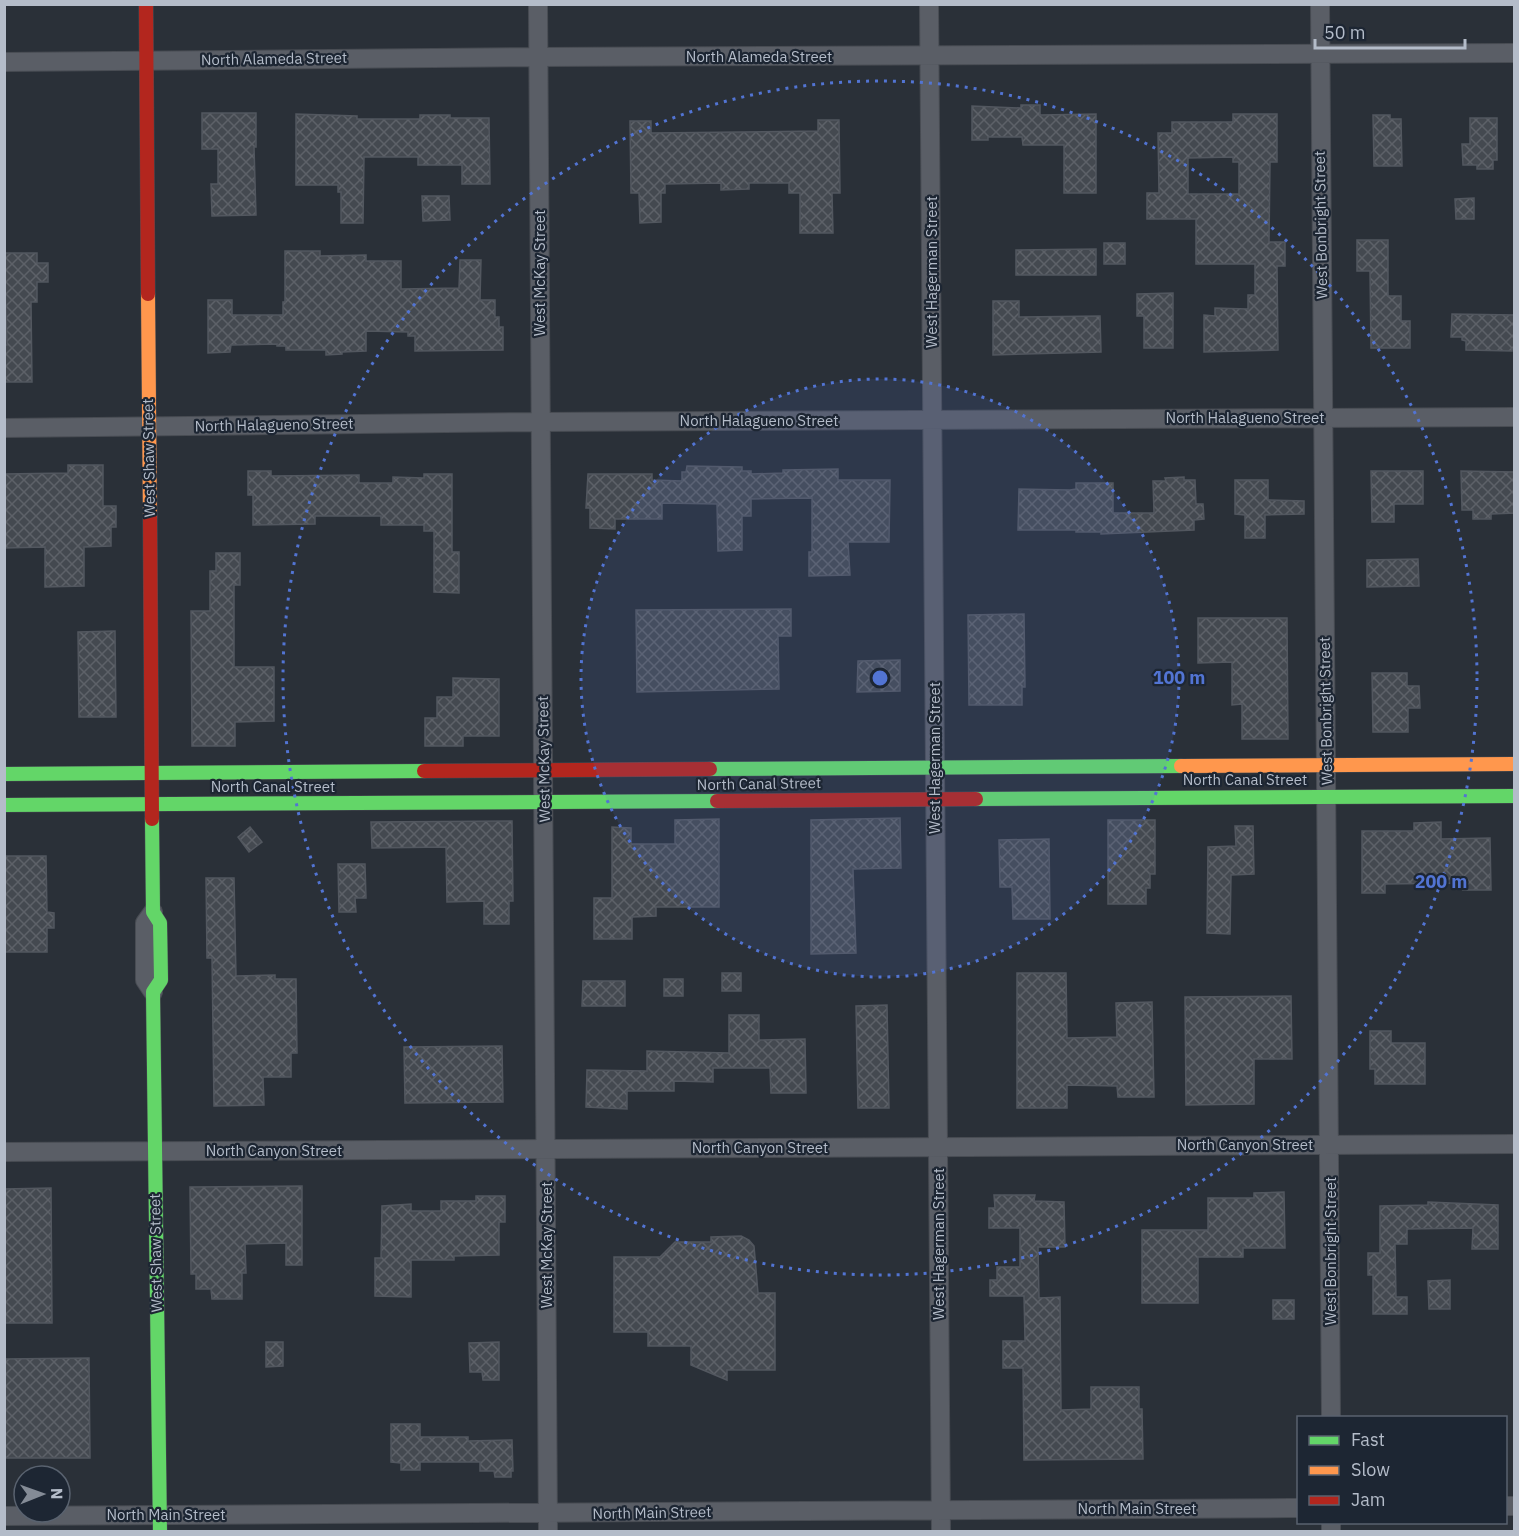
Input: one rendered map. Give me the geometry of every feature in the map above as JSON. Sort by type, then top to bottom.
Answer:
[{"type":"main road","name":"West Shaw Street","points":[[146,4],[153,912]]},
{"type":"main road","name":"North Canal Street","points":[[4,774],[1515,764]]},
{"type":"main road","name":"North Canal Street","points":[[4,805],[1515,796]]},
{"type":"main road","name":"West Shaw Street","points":[[153,992],[159,1523]]},
{"type":"street","name":"West McKay Street","points":[[538,4],[548,1523]]},
{"type":"street","name":"West Hagerman Street","points":[[929,4],[941,1532]]},
{"type":"street","name":"West Bonbright Street","points":[[1320,4],[1331,1416]]},
{"type":"street","name":"North Alameda Street","points":[[4,62],[539,57],[1515,53]]},
{"type":"street","name":"North Halagueno Street","points":[[4,428],[540,422],[1515,417]]},
{"type":"street","name":"West Shaw Street","points":[[153,912],[145,923],[145,980],[153,992]]},
{"type":"street","name":"North Canyon Street","points":[[4,1152],[1515,1144]]},
{"type":"street","name":"North Main Street","points":[[4,1516],[159,1523],[548,1523],[941,1511],[1297,1508]]},
{"type":"building","points":[[1021,105],[1040,105],[1040,115],[1096,114],[1096,193],[1064,193],[1064,145],[1023,145],[1022,137],[988,137],[988,140],[972,140],[972,106],[1021,108]]},
{"type":"building","points":[[202,113],[256,113],[256,147],[254,147],[256,215],[212,216],[211,184],[218,184],[218,149],[202,149]]},
{"type":"building","points":[[296,114],[357,116],[357,119],[420,119],[420,115],[489,118],[490,184],[462,184],[462,165],[418,165],[418,157],[364,157],[363,223],[341,223],[341,192],[338,192],[338,185],[296,185]]},
{"type":"building","points":[[1233,114],[1277,114],[1277,162],[1270,162],[1269,242],[1285,242],[1285,266],[1277,266],[1278,350],[1204,352],[1204,315],[1215,316],[1215,308],[1248,309],[1248,295],[1255,295],[1255,264],[1196,264],[1196,219],[1147,219],[1147,193],[1159,193],[1158,133],[1172,133],[1172,122],[1233,122]],"holes":[[[1233,157],[1233,162],[1239,162],[1239,194],[1188,194],[1188,158]]]},
{"type":"building","points":[[1373,115],[1390,115],[1390,119],[1401,119],[1402,166],[1374,166]]},
{"type":"building","points":[[1470,118],[1497,118],[1497,160],[1493,160],[1493,169],[1477,169],[1477,165],[1463,165],[1462,144],[1470,144]]},
{"type":"building","points":[[818,120],[839,120],[840,193],[832,193],[833,233],[800,233],[800,193],[789,193],[789,183],[749,183],[749,189],[721,190],[721,183],[665,184],[665,193],[661,193],[661,222],[640,223],[639,193],[631,193],[630,121],[651,121],[651,133],[818,131]]},
{"type":"building","points":[[422,196],[449,196],[450,220],[423,221]]},
{"type":"building","points":[[1474,198],[1474,219],[1456,219],[1455,199]]},
{"type":"building","points":[[1357,240],[1388,240],[1388,296],[1401,296],[1401,321],[1410,321],[1410,348],[1371,348],[1370,271],[1357,271]]},
{"type":"building","points":[[1104,243],[1125,243],[1125,264],[1104,264]]},
{"type":"building","points":[[1096,249],[1096,275],[1016,275],[1016,250]]},
{"type":"building","points":[[285,251],[320,251],[320,256],[366,255],[366,261],[401,261],[401,289],[459,288],[460,260],[481,260],[480,300],[495,300],[495,317],[499,317],[499,327],[503,327],[503,350],[415,351],[415,336],[408,336],[408,332],[366,331],[366,351],[326,355],[326,350],[286,350],[286,346],[277,346],[277,344],[231,345],[230,352],[208,353],[208,300],[232,300],[232,315],[283,315]]},
{"type":"building","points":[[4,253],[37,253],[37,263],[48,263],[48,282],[37,282],[37,302],[31,302],[32,382],[4,382],[4,345],[7,345]]},
{"type":"building","points":[[1173,293],[1173,348],[1144,348],[1144,316],[1137,316],[1137,294]]},
{"type":"building","points":[[993,301],[1019,301],[1019,317],[1100,316],[1101,352],[993,355]]},
{"type":"building","points":[[1452,314],[1515,315],[1515,349],[1512,351],[1466,350],[1466,341],[1462,340],[1462,337],[1451,337]]},
{"type":"building","points":[[68,465],[103,465],[103,506],[116,506],[116,527],[111,527],[111,546],[84,547],[84,586],[45,587],[45,547],[4,548],[4,474],[68,473]]},
{"type":"building","points":[[687,466],[742,467],[742,471],[751,471],[751,474],[783,473],[783,470],[838,469],[838,480],[890,480],[889,542],[848,542],[850,575],[809,576],[809,552],[812,552],[812,498],[751,499],[751,516],[742,516],[742,550],[718,551],[717,504],[662,503],[662,519],[615,519],[615,529],[590,528],[590,508],[586,508],[588,474],[652,474],[652,480],[682,481],[682,472],[686,472]]},
{"type":"building","points":[[248,471],[271,471],[271,476],[359,475],[359,483],[393,483],[393,477],[424,478],[424,474],[452,474],[452,552],[459,552],[459,593],[434,592],[434,531],[424,531],[424,525],[381,525],[381,516],[315,516],[315,524],[253,525],[253,495],[248,495]]},
{"type":"building","points":[[1371,471],[1423,471],[1423,504],[1394,504],[1394,522],[1372,522]]},
{"type":"building","points":[[1461,471],[1515,472],[1515,513],[1491,514],[1491,519],[1473,519],[1473,510],[1462,510]]},
{"type":"building","points":[[1184,477],[1184,480],[1195,480],[1196,504],[1203,504],[1204,519],[1194,520],[1194,530],[1101,534],[1101,532],[1076,532],[1076,530],[1018,530],[1019,489],[1070,490],[1076,489],[1076,483],[1113,483],[1113,513],[1154,513],[1153,481]]},
{"type":"building","points":[[1235,480],[1268,480],[1268,500],[1304,501],[1304,514],[1265,515],[1265,538],[1245,538],[1245,515],[1235,514]]},
{"type":"building","points":[[216,553],[240,553],[240,585],[234,585],[234,667],[274,667],[274,721],[235,722],[235,746],[192,746],[191,611],[210,611],[210,571],[216,571]]},
{"type":"building","points":[[1418,559],[1419,586],[1367,587],[1367,560]]},
{"type":"building","points":[[791,609],[791,636],[778,636],[779,689],[637,692],[636,610]]},
{"type":"building","points":[[1024,614],[1025,687],[1022,687],[1022,705],[969,705],[968,615]]},
{"type":"building","points":[[1198,618],[1287,618],[1288,739],[1242,739],[1242,704],[1232,705],[1232,662],[1198,663]]},
{"type":"building","points":[[115,631],[116,717],[79,717],[78,632]]},
{"type":"building","points":[[900,660],[900,691],[857,692],[858,661]]},
{"type":"building","points":[[1372,673],[1407,673],[1407,686],[1419,686],[1420,708],[1408,708],[1408,732],[1373,732]]},
{"type":"building","points":[[453,678],[499,679],[499,736],[463,736],[463,746],[425,746],[425,718],[437,718],[437,697],[453,697]]},
{"type":"building","points":[[900,818],[901,868],[853,869],[856,953],[811,954],[811,820]]},
{"type":"building","points":[[719,819],[719,907],[656,907],[656,916],[632,917],[632,939],[594,939],[594,898],[612,898],[612,827],[631,828],[631,844],[675,844],[675,820]]},
{"type":"building","points":[[1108,820],[1155,820],[1155,874],[1150,874],[1150,888],[1146,888],[1146,904],[1108,904]]},
{"type":"building","points":[[512,821],[513,901],[509,901],[509,924],[484,924],[484,901],[447,902],[446,847],[372,848],[371,822]]},
{"type":"building","points":[[1441,822],[1441,839],[1490,838],[1491,890],[1463,890],[1463,883],[1385,884],[1385,893],[1362,893],[1362,831],[1414,831],[1414,823]]},
{"type":"building","points":[[1235,826],[1253,826],[1254,874],[1231,875],[1230,934],[1207,933],[1208,847],[1236,846]]},
{"type":"building","points":[[250,827],[262,842],[249,852],[238,837]]},
{"type":"building","points":[[1049,839],[1050,919],[1013,919],[1012,887],[1000,887],[999,840]]},
{"type":"building","points":[[4,856],[46,856],[47,912],[54,913],[54,928],[47,928],[47,952],[4,952]]},
{"type":"building","points":[[338,864],[365,864],[366,898],[355,898],[356,912],[339,912]]},
{"type":"building","points":[[206,878],[234,878],[236,976],[275,975],[275,979],[296,979],[297,1053],[291,1053],[291,1077],[263,1077],[264,1105],[214,1106],[212,958],[207,958]]},
{"type":"building","points":[[722,973],[741,973],[741,991],[722,991]]},
{"type":"building","points":[[1017,973],[1066,973],[1067,1038],[1117,1037],[1116,1003],[1152,1002],[1154,1097],[1118,1097],[1117,1086],[1067,1085],[1067,1108],[1017,1108]]},
{"type":"building","points":[[664,979],[683,979],[683,996],[664,996]]},
{"type":"building","points":[[583,981],[625,981],[625,1006],[582,1006]]},
{"type":"building","points":[[1291,996],[1292,1059],[1254,1059],[1254,1104],[1186,1105],[1185,997]]},
{"type":"building","points":[[887,1005],[889,1108],[858,1108],[856,1006]]},
{"type":"building","points":[[729,1015],[759,1015],[759,1040],[805,1039],[806,1093],[771,1093],[770,1068],[713,1068],[713,1082],[674,1081],[674,1091],[627,1091],[627,1109],[586,1107],[587,1070],[647,1071],[647,1051],[729,1053]]},
{"type":"building","points":[[1370,1031],[1391,1031],[1391,1043],[1425,1043],[1425,1084],[1375,1084],[1375,1069],[1370,1069]]},
{"type":"building","points":[[502,1046],[503,1102],[405,1103],[404,1047]]},
{"type":"building","points":[[302,1186],[302,1265],[286,1265],[286,1243],[245,1244],[246,1273],[242,1273],[242,1299],[212,1299],[211,1289],[196,1289],[196,1274],[191,1274],[190,1187]]},
{"type":"building","points":[[51,1188],[52,1323],[4,1323],[4,1189]]},
{"type":"building","points":[[1284,1192],[1285,1248],[1243,1248],[1243,1257],[1198,1257],[1198,1303],[1142,1303],[1142,1230],[1208,1230],[1208,1198],[1254,1198],[1254,1193]]},
{"type":"building","points":[[994,1195],[1035,1195],[1034,1201],[1064,1202],[1065,1247],[1038,1247],[1039,1298],[1060,1297],[1061,1410],[1091,1409],[1091,1387],[1139,1387],[1143,1459],[1024,1460],[1023,1368],[1003,1368],[1003,1341],[1025,1341],[1024,1296],[990,1296],[990,1280],[997,1280],[997,1267],[1020,1267],[1020,1228],[989,1228],[989,1208],[995,1208]]},
{"type":"building","points":[[476,1196],[505,1196],[505,1222],[499,1222],[499,1255],[454,1256],[454,1260],[411,1260],[411,1297],[375,1296],[375,1258],[381,1258],[382,1206],[411,1204],[411,1211],[441,1211],[441,1201],[476,1201]]},
{"type":"building","points":[[1428,1202],[1498,1205],[1498,1249],[1472,1249],[1473,1228],[1407,1229],[1407,1244],[1395,1244],[1396,1297],[1407,1297],[1407,1314],[1373,1314],[1373,1275],[1368,1275],[1368,1253],[1380,1253],[1380,1206],[1428,1205]]},
{"type":"building","points":[[741,1236],[754,1246],[758,1293],[775,1293],[775,1370],[727,1370],[727,1380],[691,1365],[691,1346],[648,1346],[648,1332],[614,1332],[614,1257],[660,1257],[675,1242],[711,1242],[711,1237]]},
{"type":"building","points":[[1450,1280],[1450,1309],[1429,1309],[1428,1281]]},
{"type":"building","points":[[1273,1300],[1294,1300],[1294,1319],[1273,1319]]},
{"type":"building","points":[[266,1342],[283,1342],[283,1366],[266,1367]]},
{"type":"building","points":[[499,1342],[499,1380],[483,1380],[482,1372],[470,1372],[469,1343]]},
{"type":"building","points":[[89,1358],[90,1458],[4,1458],[4,1359]]},
{"type":"building","points":[[391,1424],[420,1424],[420,1437],[468,1437],[468,1441],[512,1440],[513,1471],[511,1471],[511,1477],[495,1477],[494,1471],[480,1471],[480,1462],[420,1462],[420,1470],[401,1470],[401,1463],[391,1462]]},
{"type":"traffic: fast","points":[[710,769],[1181,766]]},
{"type":"traffic: fast","points":[[4,774],[424,771]]},
{"type":"traffic: fast","points":[[976,799],[1514,796]]},
{"type":"traffic: fast","points":[[4,805],[717,801]]},
{"type":"traffic: fast","points":[[152,819],[153,912],[160,923],[161,980],[153,992],[160,1532]]},
{"type":"traffic: slow","points":[[148,294],[150,517]]},
{"type":"traffic: slow","points":[[1181,766],[1514,764]]},
{"type":"traffic: jam","points":[[146,4],[148,294]]},
{"type":"traffic: jam","points":[[150,517],[152,819]]},
{"type":"traffic: jam","points":[[424,771],[710,769]]},
{"type":"traffic: jam","points":[[717,801],[976,799]]}]
